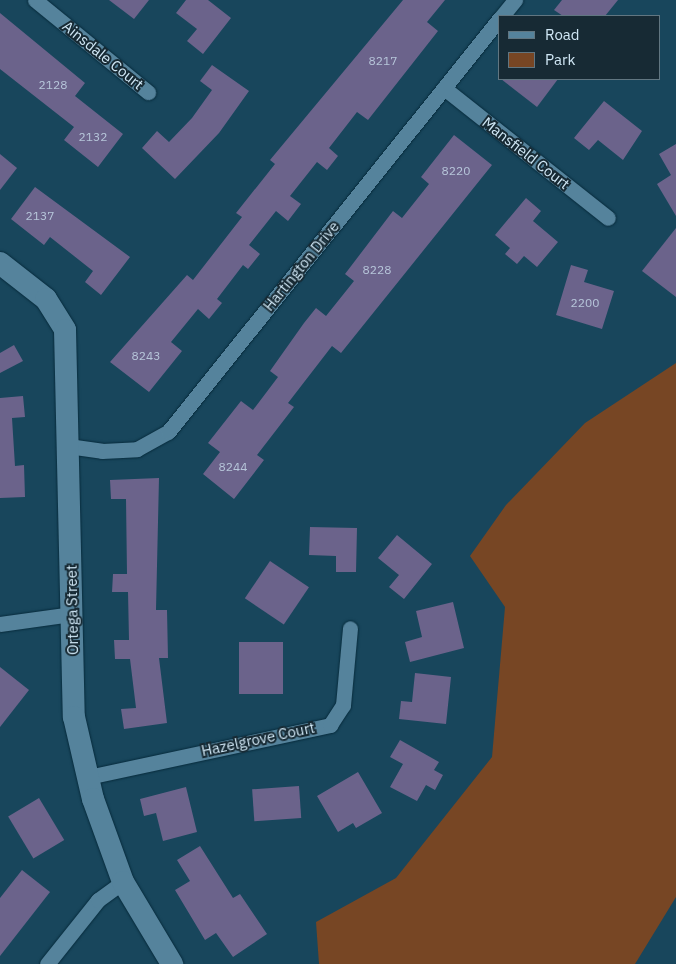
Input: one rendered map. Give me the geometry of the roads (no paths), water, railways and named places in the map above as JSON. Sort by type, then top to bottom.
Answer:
[{"type":"street","name":"Ainsdale Court","points":[[35,0],[148,92]]},
{"type":"street","name":"Hartington Drive","points":[[503,15],[515,0]]},
{"type":"street","name":"Hartington Drive","points":[[68,446],[102,451],[137,449],[168,432],[498,21]]},
{"type":"street","name":"Mansfield Court","points":[[444,88],[608,218]]},
{"type":"street","name":"Ortega Street","points":[[0,263],[46,299],[64,330],[74,717],[88,777],[123,882],[172,964]]},
{"type":"street","points":[[0,624],[72,614]]},
{"type":"street","name":"Hazelgrove Court","points":[[88,777],[330,724],[343,705],[350,628]]},
{"type":"street","points":[[47,964],[98,900],[123,882]]}]
